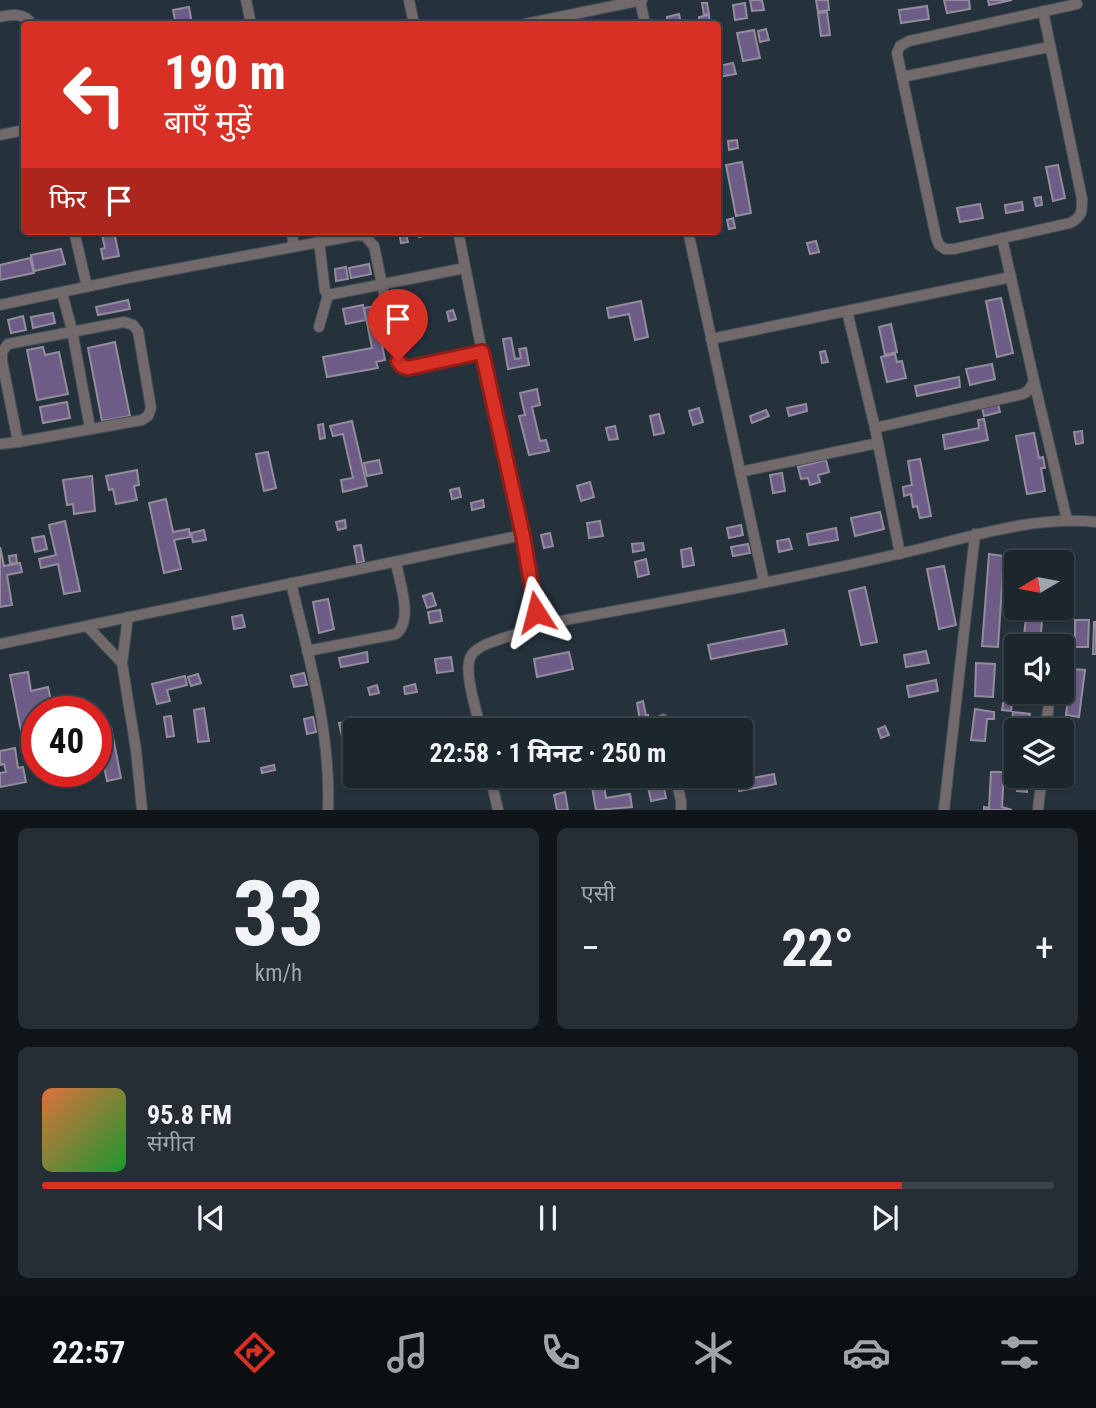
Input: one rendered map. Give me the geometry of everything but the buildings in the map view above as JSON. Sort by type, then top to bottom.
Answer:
[{"type":"street","points":[[246,0],[250,21]]},
{"type":"street","points":[[409,0],[413,21]]},
{"type":"street","points":[[540,21],[641,0],[644,21]]},
{"type":"street","points":[[1043,11],[1082,199],[1082,213],[1077,220],[1070,223],[944,249],[939,245],[902,77],[897,53],[900,47],[909,41],[1043,11],[1077,4]]},
{"type":"street","points":[[0,17],[19,14],[30,21]]},
{"type":"street","points":[[902,77],[1049,47]]},
{"type":"street","points":[[0,135],[21,131]]},
{"type":"street","points":[[75,235],[87,287]]},
{"type":"street","points":[[292,235],[294,246]]},
{"type":"street","points":[[0,305],[357,235],[365,236],[374,246],[398,361],[402,366],[420,367],[482,352]]},
{"type":"street","points":[[459,235],[523,536],[536,612],[534,625]]},
{"type":"street","points":[[689,235],[764,582]]},
{"type":"street","points":[[1002,237],[1067,520]]},
{"type":"street","points":[[318,327],[328,295],[325,290],[319,241]]},
{"type":"street","points":[[328,295],[464,268]]},
{"type":"street","points":[[711,339],[1011,277]]},
{"type":"street","points":[[62,293],[90,428]]},
{"type":"street","points":[[847,311],[875,428],[900,554]]},
{"type":"street","points":[[0,444],[18,442],[142,420],[148,416],[150,408],[138,331],[133,325],[124,322],[8,344],[2,352],[2,361],[18,442]]},
{"type":"street","points":[[875,428],[1023,394],[1034,381]]},
{"type":"street","points":[[740,472],[878,443]]},
{"type":"street","points":[[478,718],[471,683],[471,656],[477,649],[495,640],[527,631],[534,625],[900,554],[975,534],[1067,520],[1096,522]]},
{"type":"street","points":[[944,810],[975,534]]},
{"type":"street","points":[[0,644],[523,536]]},
{"type":"street","points":[[307,651],[396,634],[403,628],[405,618],[396,562]]},
{"type":"street","points":[[291,583],[320,710],[328,776],[328,810]]},
{"type":"street","points":[[128,617],[122,663],[136,750],[142,810]]},
{"type":"street","points":[[87,626],[122,663]]},
{"type":"street","points":[[493,788],[498,810]]},
{"type":"street","points":[[678,788],[681,810]]},
{"type":"street","points":[[1038,810],[1041,788]]},
{"type":"route","points":[[398,361],[408,368],[420,367],[482,352],[523,536],[536,612]]}]
